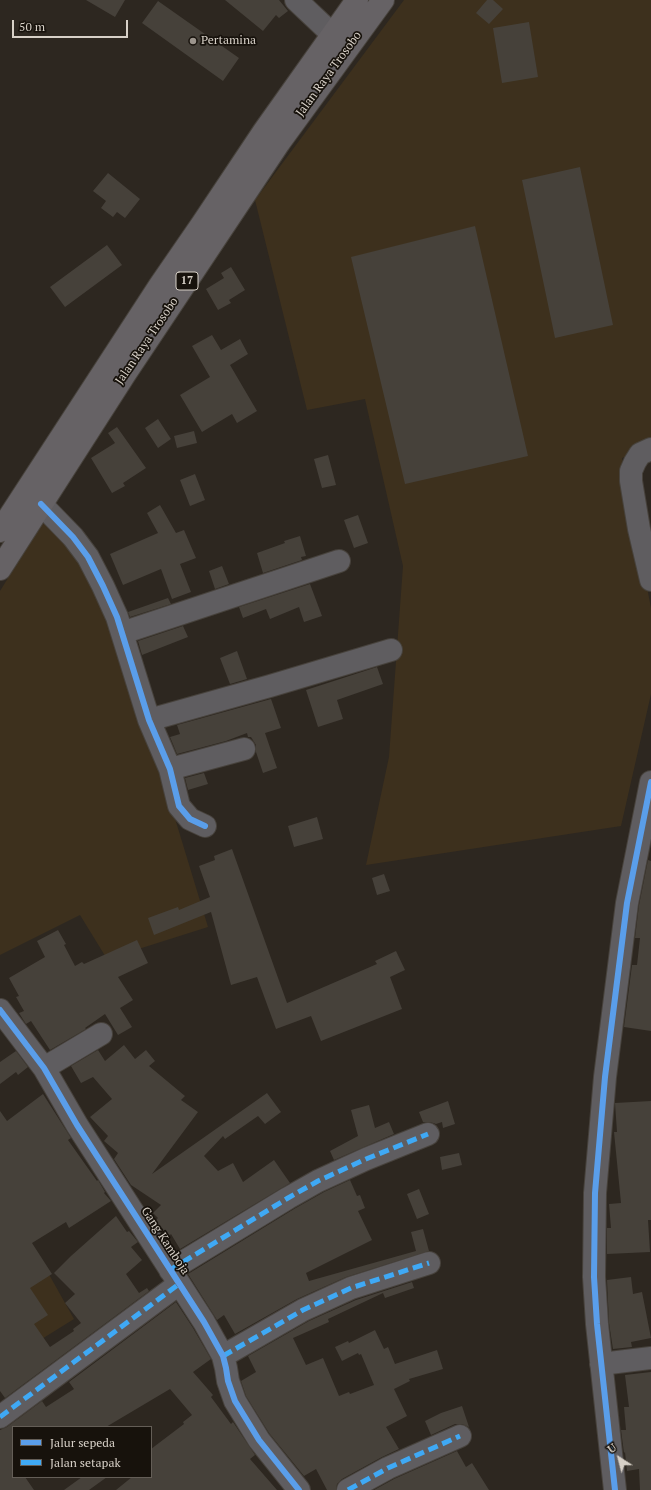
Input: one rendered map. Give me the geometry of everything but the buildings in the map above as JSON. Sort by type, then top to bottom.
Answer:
[{"type":"highway","name":"Jalan Raya Trosobo","points":[[0,569],[125,374],[279,143],[383,0]]},
{"type":"highway","name":"Jalan Raya Trosobo","points":[[0,531],[160,285],[332,34],[351,2]]},
{"type":"street","points":[[296,0],[332,34]]},
{"type":"street","points":[[651,449],[640,454],[635,462],[631,471],[631,481],[639,529],[651,580]]},
{"type":"street","points":[[41,504],[73,537],[88,558],[103,586],[117,617],[149,720],[170,769],[179,806],[190,819],[205,826]]},
{"type":"street","points":[[122,633],[339,562]]},
{"type":"street","points":[[149,720],[391,650]]},
{"type":"street","points":[[170,769],[244,749]]},
{"type":"street","points":[[615,1490],[601,1364],[594,1277],[595,1193],[605,1077],[627,903],[651,782]]},
{"type":"street","name":"Gang Kamboja","points":[[0,1010],[44,1068],[77,1125],[204,1322],[223,1356],[228,1381],[235,1401],[259,1440],[299,1490]]},
{"type":"street","points":[[44,1068],[101,1034]]},
{"type":"street","points":[[0,1417],[175,1277],[288,1198],[366,1159],[428,1134]]},
{"type":"street","points":[[223,1356],[303,1310],[351,1288],[429,1263]]},
{"type":"street","points":[[601,1364],[651,1358]]},
{"type":"street","points":[[348,1490],[388,1468],[460,1436]]},
{"type":"shaded area","points":[[404,0],[651,0],[651,447],[622,458],[651,608],[651,694],[621,826],[366,865],[389,757],[403,566],[365,399],[307,410],[255,200]]},
{"type":"shaded area","points":[[50,510],[97,562],[208,927],[107,959],[80,915],[0,955],[0,591]]},
{"type":"shaded area","points":[[0,1187],[74,1319],[0,1365]]},
{"type":"marked path","points":[[170,1270],[318,1181],[366,1159],[428,1134]]},
{"type":"marked path","points":[[223,1356],[303,1310],[351,1288],[429,1263]]},
{"type":"marked path","points":[[0,1417],[179,1284]]},
{"type":"marked path","points":[[348,1490],[388,1468],[460,1436]]},
{"type":"cycle path","points":[[41,504],[73,537],[88,557],[103,586],[117,617],[149,720],[170,769],[179,806],[190,819],[205,826]]},
{"type":"cycle path","points":[[615,1490],[597,1324],[594,1277],[595,1193],[605,1077],[627,903],[651,782]]},
{"type":"cycle path","points":[[0,1010],[44,1068],[77,1125],[204,1322],[223,1356],[228,1381],[235,1401],[259,1440],[299,1490]]},
{"type":"place","name":"Pertamina","points":[[193,41]]}]
